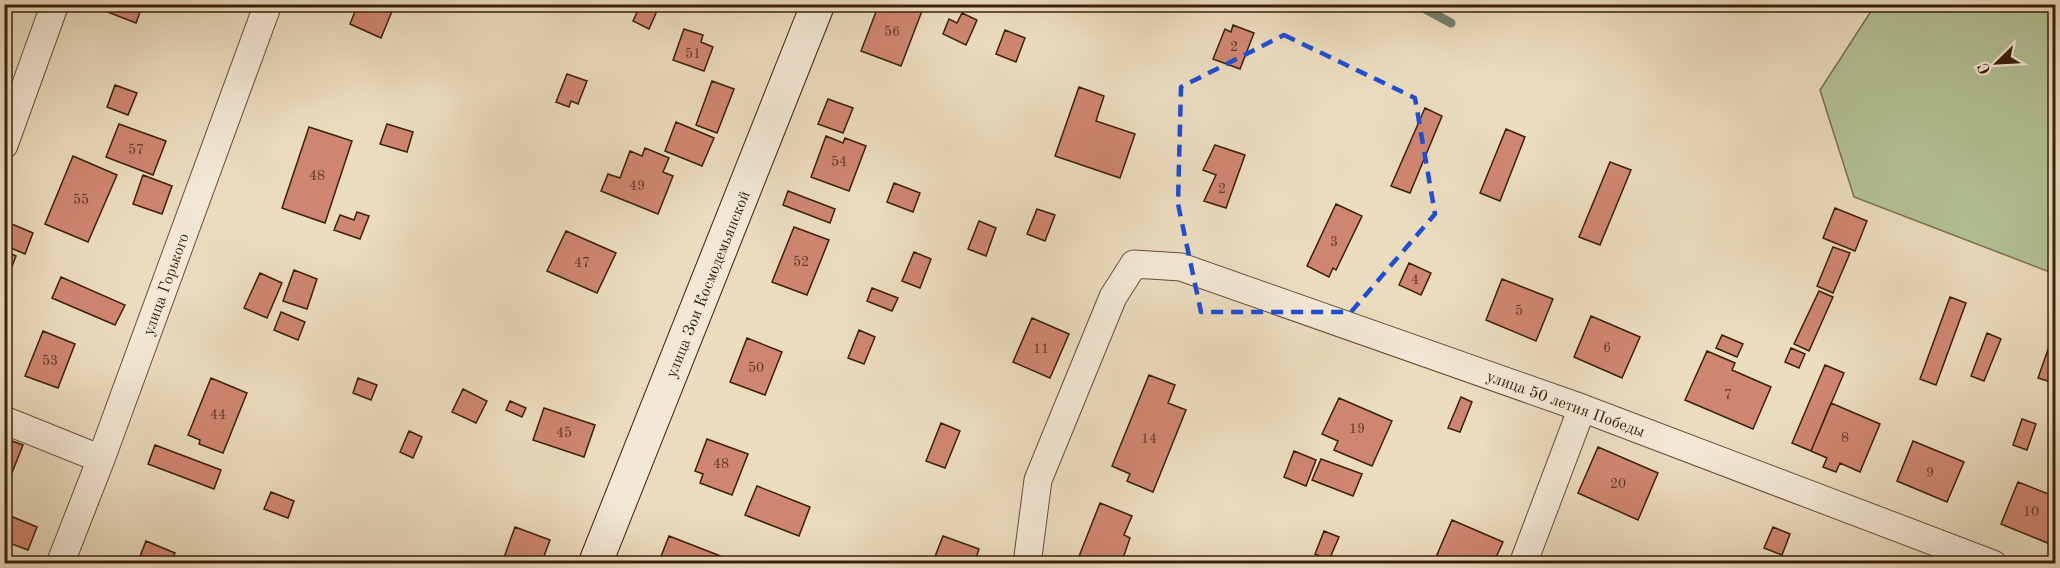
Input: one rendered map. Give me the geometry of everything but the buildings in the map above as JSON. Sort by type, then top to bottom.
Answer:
[{"type":"street","points":[[4,145],[56,4]]},
{"type":"street","name":"улица Горького","points":[[60,564],[101,459],[268,4]]},
{"type":"street","name":"улица Зои Космодемьянской","points":[[595,564],[818,4]]},
{"type":"street","name":"улица 50 летия Победы","points":[[1027,564],[1038,480],[1113,297],[1134,264],[1181,267],[1582,408],[1993,564]]},
{"type":"street","points":[[1523,564],[1582,408]]},
{"type":"street","points":[[4,420],[101,459]]},
{"type":"highlighted area","points":[[1284,35],[1415,98],[1435,214],[1351,312],[1201,312],[1178,204],[1181,87]]},
{"type":"green space","points":[[1875,5],[2055,5],[2055,274],[1854,197],[1820,90]]},
{"type":"waterway","points":[[1416,4],[1451,23]]}]
